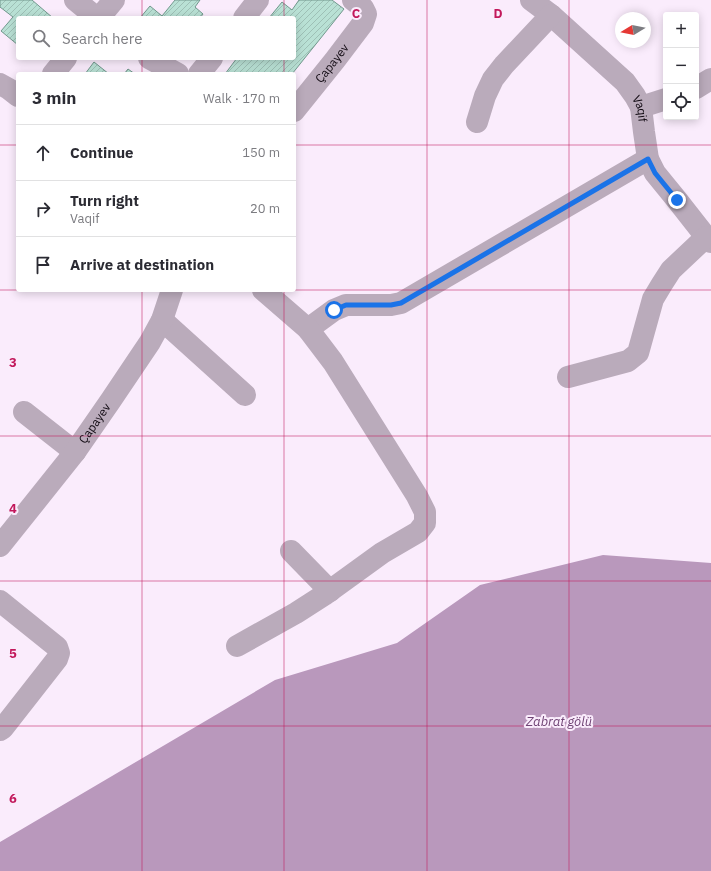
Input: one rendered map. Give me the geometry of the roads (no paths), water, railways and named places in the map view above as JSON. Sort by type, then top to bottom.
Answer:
[{"type":"street","points":[[75,0],[95,16]]},
{"type":"street","points":[[100,16],[114,0]]},
{"type":"street","points":[[246,16],[258,0]]},
{"type":"street","name":"Vaqif","points":[[531,0],[551,15],[625,82],[641,107],[648,159],[655,173],[708,239]]},
{"type":"street","name":"Çapayev","points":[[296,109],[335,60],[362,23],[360,7]]},
{"type":"street","points":[[477,122],[485,96],[493,79],[504,65],[551,15]]},
{"type":"street","points":[[55,72],[64,60]]},
{"type":"street","points":[[153,60],[174,72]]},
{"type":"street","points":[[201,72],[210,60]]},
{"type":"street","points":[[699,86],[711,79]]},
{"type":"street","points":[[0,84],[16,94]]},
{"type":"street","points":[[641,107],[663,101]]},
{"type":"street","points":[[308,329],[334,310],[346,305],[391,305],[401,303],[648,159]]},
{"type":"street","points":[[568,377],[628,361],[638,353],[653,299],[662,284],[671,270],[708,239]]},
{"type":"street","name":"Çapayev","points":[[0,546],[75,452],[111,400],[162,320],[171,292]]},
{"type":"street","points":[[237,646],[296,613],[330,591],[382,553],[418,532],[426,523],[425,512],[417,496],[333,362],[308,329],[265,292]]},
{"type":"street","points":[[162,320],[245,394]]},
{"type":"street","points":[[24,412],[75,452]]},
{"type":"street","points":[[291,551],[330,591]]},
{"type":"street","points":[[0,601],[57,647],[59,653],[57,659],[0,730]]},
{"type":"water","name":"Zabrat gölü","points":[[603,555],[711,563],[711,871],[0,871],[0,842],[275,680],[397,643],[480,585]]}]
